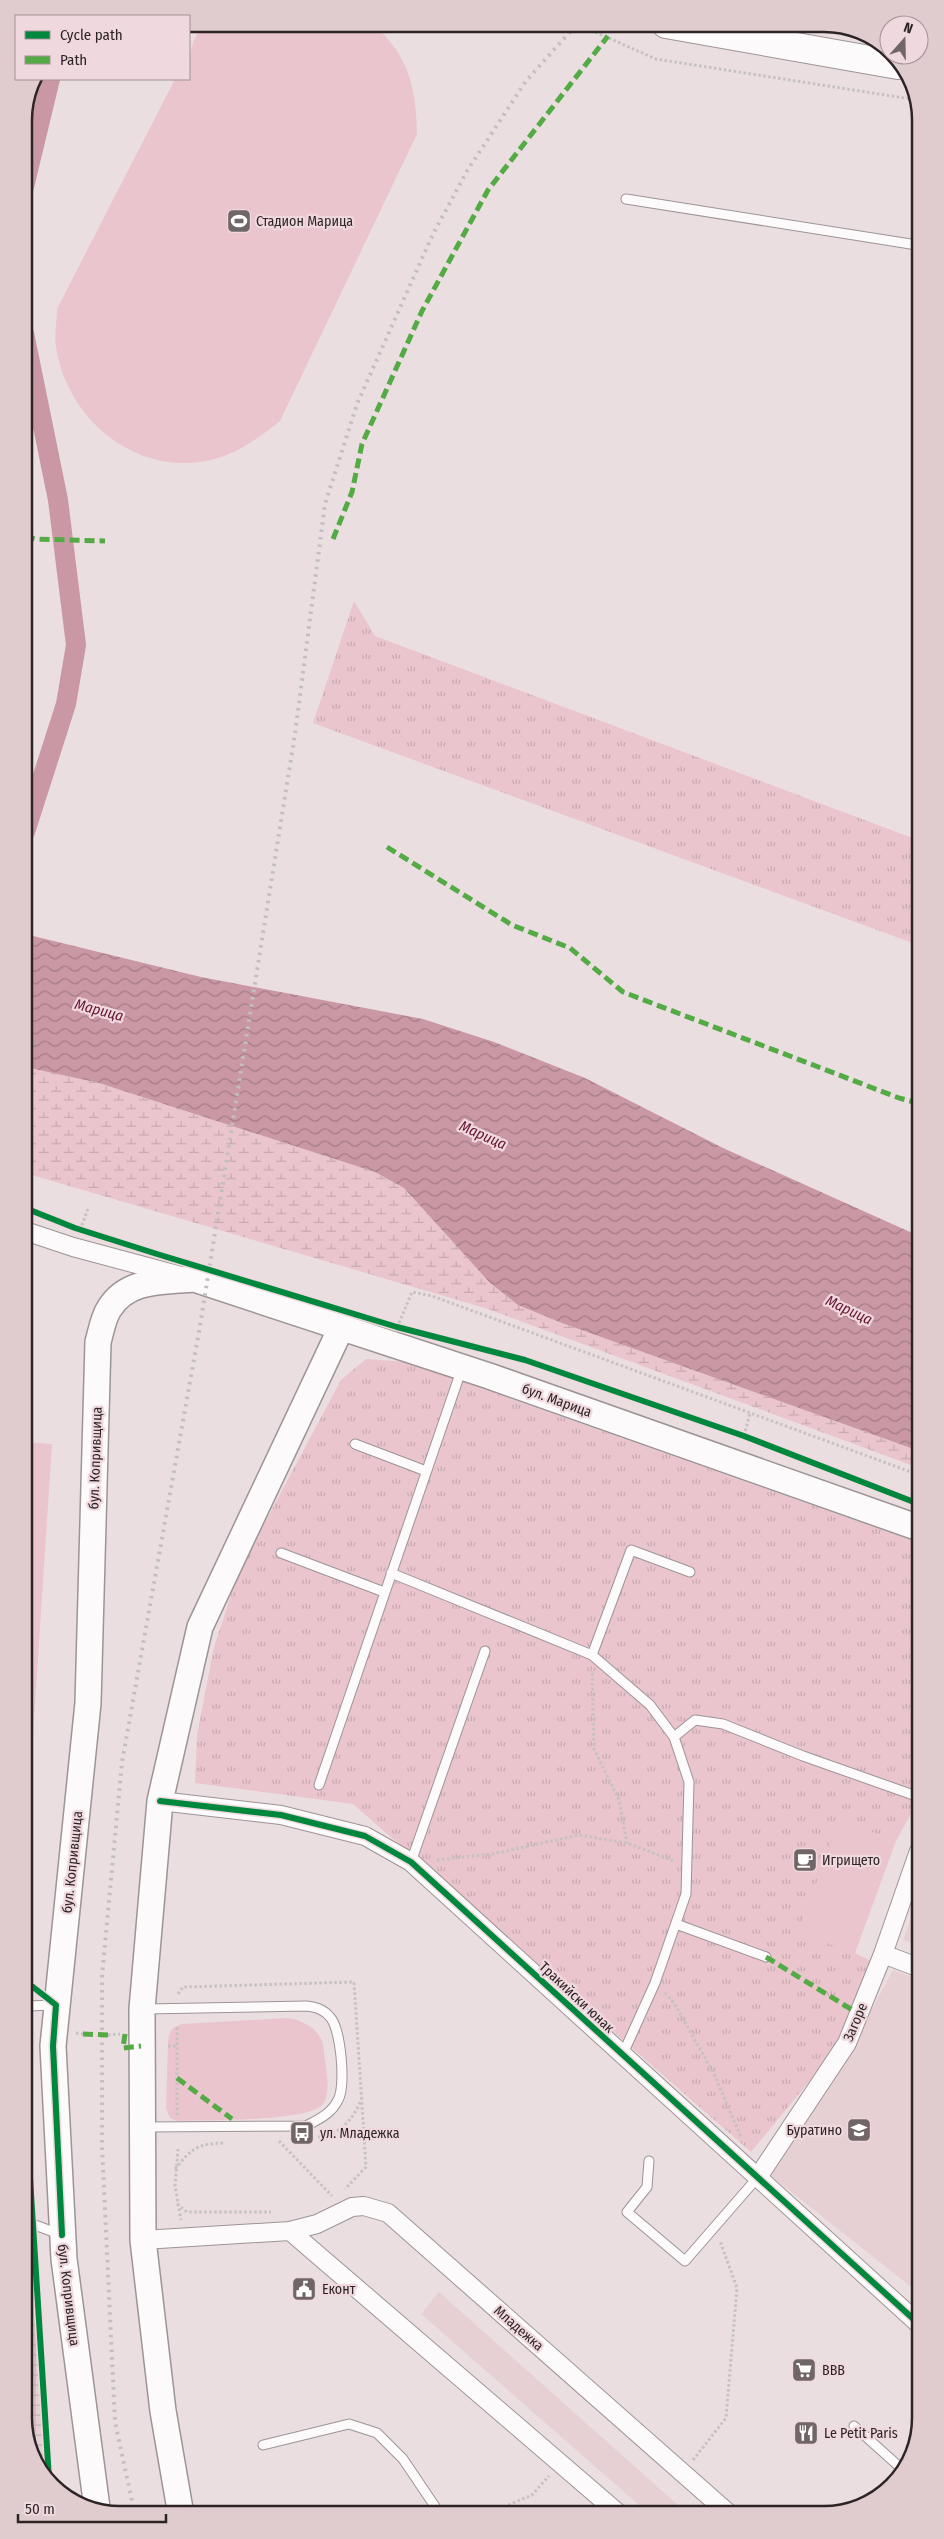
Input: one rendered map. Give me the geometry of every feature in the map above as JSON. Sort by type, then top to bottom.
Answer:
[{"type":"main road","points":[[716,33],[879,62]]},
{"type":"main road","name":"бул. Марица","points":[[194,1279],[462,1368],[912,1526]]},
{"type":"main road","name":"бул. Копривщица","points":[[97,2504],[62,2235],[53,2046],[88,1703],[98,1342],[108,1310],[122,1292],[143,1284],[194,1279]]},
{"type":"main road","points":[[179,2506],[163,2411],[143,2240],[141,2127],[142,2009],[160,1801],[200,1627],[341,1328]]},
{"type":"street","points":[[33,1233],[73,1247],[194,1279]]},
{"type":"street","name":"Тракийски юнак","points":[[160,1801],[281,1814],[365,1836],[411,1862],[622,2056],[758,2176],[912,2318]]},
{"type":"street","name":"Загоре","points":[[758,2176],[847,2043],[883,1954],[912,1871]]},
{"type":"street","points":[[883,1954],[912,1965]]},
{"type":"street","name":"Младежка","points":[[143,2240],[304,2229],[342,2204],[364,2206],[388,2213],[720,2506]]},
{"type":"street","points":[[290,2231],[610,2506]]},
{"type":"lane","points":[[626,199],[912,244]]},
{"type":"lane","points":[[319,1785],[462,1368]]},
{"type":"lane","points":[[355,1444],[426,1471]]},
{"type":"lane","points":[[592,1655],[631,1550],[690,1572]]},
{"type":"lane","points":[[282,1553],[384,1592]]},
{"type":"lane","points":[[391,1573],[592,1655],[650,1705],[674,1737],[689,1782],[686,1894],[655,1983],[622,2056]]},
{"type":"lane","points":[[411,1862],[485,1651]]},
{"type":"lane","points":[[674,1737],[696,1720],[723,1724],[803,1756],[912,1795]]},
{"type":"lane","points":[[676,1924],[766,1957]]},
{"type":"lane","points":[[32,2006],[56,2004]]},
{"type":"lane","points":[[141,2127],[306,2126],[327,2115],[338,2101],[343,2088],[332,2018],[319,2008],[306,2006],[142,2009]]},
{"type":"lane","points":[[649,2161],[647,2188],[627,2212],[685,2261],[758,2176]]},
{"type":"lane","points":[[32,2224],[62,2235]]},
{"type":"lane","points":[[263,2445],[349,2424],[377,2433],[403,2459],[435,2506]]},
{"type":"lane","points":[[854,2426],[898,2466]]},
{"type":"path","points":[[596,33],[656,59],[909,99]]},
{"type":"path","points":[[80,1230],[88,1208]]},
{"type":"path","points":[[70,1226],[88,1232]]},
{"type":"path","points":[[397,1327],[412,1292],[422,1294],[912,1472]]},
{"type":"path","points":[[388,1324],[406,1330]]},
{"type":"path","points":[[744,1436],[750,1413]]},
{"type":"path","points":[[735,1432],[753,1439]]},
{"type":"path","points":[[592,1655],[594,1749],[619,1800],[627,1843]]},
{"type":"path","points":[[411,1862],[492,1854],[579,1835],[627,1843],[687,1866]]},
{"type":"path","points":[[178,1994],[183,1987],[354,1982],[366,2167],[342,2204],[279,2141],[269,2141]]},
{"type":"path","points":[[655,1983],[674,2002],[714,2074],[744,2142]]},
{"type":"path","points":[[177,2026],[177,2121]]},
{"type":"path","points":[[108,2035],[125,2034]]},
{"type":"path","points":[[168,2046],[177,2046]]},
{"type":"path","points":[[175,2169],[191,2150],[204,2143],[232,2142]]},
{"type":"path","points":[[178,2149],[175,2169],[176,2204],[181,2221]]},
{"type":"path","points":[[176,2204],[186,2212],[272,2212],[280,2215]]},
{"type":"path","points":[[683,2472],[726,2418],[737,2288],[715,2227]]},
{"type":"path","points":[[506,2506],[532,2495],[560,2465]]},
{"type":"shaded area","points":[[912,1915],[912,1943],[903,1940]]},
{"type":"shaded area","name":"Буратино","points":[[893,1970],[912,1977],[912,2288],[766,2172],[830,2087]]},
{"type":"shaded area","points":[[32,2281],[45,2465],[35,2441],[32,2419]]},
{"type":"shaded area","points":[[439,2292],[679,2506],[640,2506],[421,2314]]},
{"type":"green space","name":"Стадион Марица","points":[[199,32],[381,32],[395,48],[408,73],[415,101],[417,134],[280,421],[236,451],[218,458],[190,463],[162,461],[136,453],[113,439],[92,421],[75,399],[63,374],[56,347],[55,333],[57,309],[174,80],[190,80],[191,49]]},
{"type":"green space","points":[[354,601],[375,636],[912,838],[912,943],[313,723]]},
{"type":"green space","points":[[33,1069],[99,1083],[375,1172],[404,1188],[490,1283],[518,1305],[562,1323],[912,1448],[912,1465],[485,1308],[33,1175]]},
{"type":"green space","points":[[366,1359],[407,1362],[912,1541],[912,1812],[896,1841],[839,1820],[855,1953],[879,1965],[840,2044],[751,2152],[353,1804],[195,1783],[197,1735],[214,1647],[239,1571],[341,1380]]},
{"type":"green space","points":[[32,1442],[52,1444],[32,1746]]},
{"type":"green space","points":[[839,1820],[896,1841],[855,1953],[798,1933]]},
{"type":"green space","points":[[288,2018],[307,2024],[317,2033],[323,2044],[328,2085],[326,2099],[323,2104],[314,2110],[278,2117],[177,2121],[170,2118],[166,2108],[168,2042],[173,2028],[182,2024]]},
{"type":"water","name":"Марица","points":[[33,936],[201,977],[423,1019],[494,1042],[585,1078],[723,1148],[912,1233],[912,1448],[562,1323],[518,1305],[490,1283],[404,1188],[375,1172],[99,1083],[33,1069]]},
{"type":"waterway","points":[[33,150],[50,80]]},
{"type":"waterway","points":[[33,377],[58,500],[76,645],[66,704],[33,808]]},
{"type":"railway","points":[[133,2506],[115,2422],[102,2146],[102,1976],[122,1762],[200,1326],[295,734],[325,504],[357,404],[433,234],[467,171],[526,81],[569,33]]},
{"type":"marked path","points":[[333,539],[352,492],[362,444],[422,311],[488,190],[608,36]]},
{"type":"marked path","points":[[33,538],[105,541]]},
{"type":"marked path","points":[[387,847],[512,925],[570,948],[623,992],[912,1101]]},
{"type":"marked path","points":[[766,1957],[859,2014]]},
{"type":"marked path","points":[[83,2034],[108,2035]]},
{"type":"marked path","points":[[125,2034],[123,2048],[141,2046]]},
{"type":"marked path","points":[[177,2078],[232,2119]]},
{"type":"cycle path","points":[[33,1211],[75,1228],[397,1327],[525,1360],[744,1436],[912,1501]]},
{"type":"cycle path","points":[[160,1801],[281,1815],[365,1836],[411,1862],[912,2318]]},
{"type":"cycle path","points":[[32,1987],[56,2005],[53,2046],[62,2235]]},
{"type":"cycle path","points":[[32,2211],[48,2469]]},
{"type":"place","name":"Стадион Марица","points":[[239,221]]},
{"type":"place","name":"Игрището","points":[[805,1860]]},
{"type":"place","name":"Буратино","points":[[859,2130]]},
{"type":"place","name":"ул. Младежка","points":[[302,2133]]},
{"type":"place","name":"Еконт","points":[[304,2289]]},
{"type":"place","name":"ВВВ","points":[[804,2370]]},
{"type":"place","name":"Le Petit Paris","points":[[806,2433]]}]
